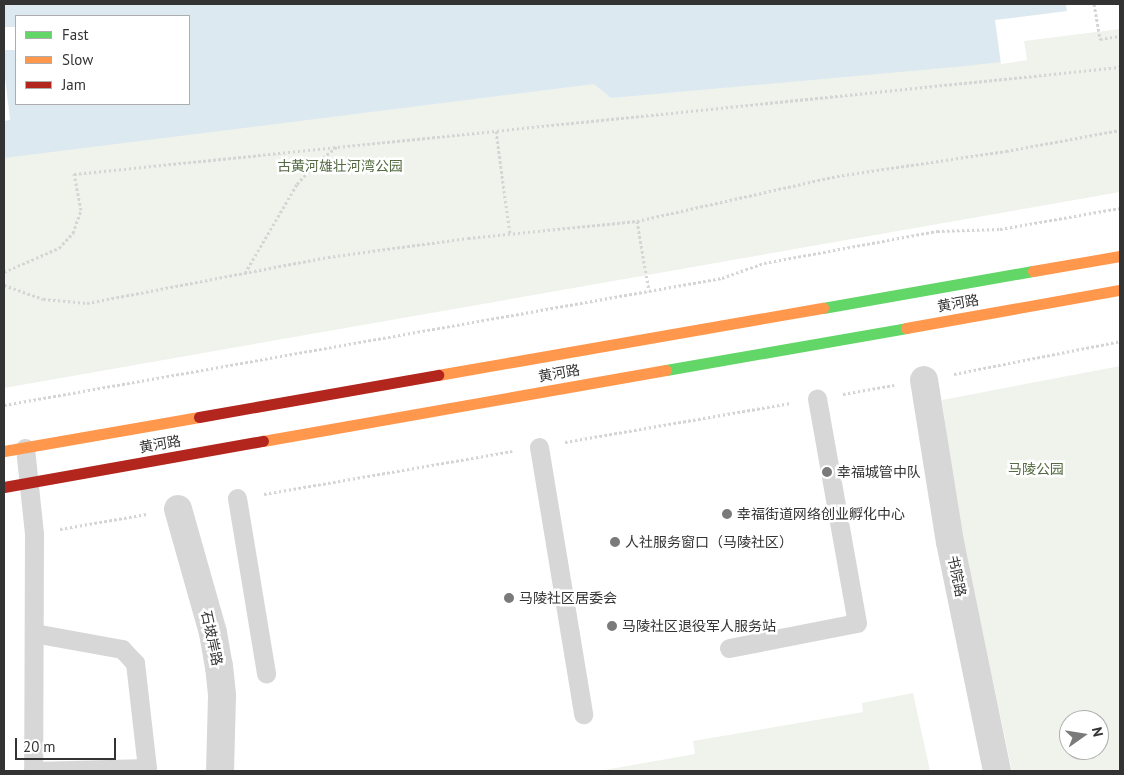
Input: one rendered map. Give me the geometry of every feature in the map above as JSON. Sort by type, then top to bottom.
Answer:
[{"type":"main road","name":"黄河路","points":[[4,451],[1120,256]]},
{"type":"main road","name":"黄河路","points":[[4,486],[1120,290]]},
{"type":"street","name":"书院路","points":[[924,380],[950,542],[997,771]]},
{"type":"street","name":"石坡岸路","points":[[178,509],[213,632],[219,666],[222,696],[220,771]]},
{"type":"lane","points":[[729,648],[857,623],[817,399]]},
{"type":"lane","points":[[539,447],[583,714]]},
{"type":"lane","points":[[24,448],[34,534],[33,771],[147,768],[134,663],[122,649],[34,633]]},
{"type":"lane","points":[[237,498],[266,674]]},
{"type":"path","points":[[1094,4],[1100,39],[1120,36]]},
{"type":"path","points":[[4,272],[59,248],[73,233],[81,210],[74,174],[1120,68]]},
{"type":"path","points":[[4,285],[43,300],[87,303],[328,257],[510,234],[637,221],[837,176],[1006,151],[1120,130]]},
{"type":"path","points":[[496,131],[510,234]]},
{"type":"path","points":[[244,273],[297,184],[315,164],[338,146]]},
{"type":"path","points":[[4,405],[722,278],[764,264],[937,231],[1000,229],[1120,208]]},
{"type":"path","points":[[637,221],[649,291]]},
{"type":"green space","name":"古黄河雄壮河湾公园","points":[[4,4],[1120,4],[1120,192],[4,388]]},
{"type":"green space","name":"马陵公园","points":[[1120,366],[1120,771],[1012,771],[957,511],[942,400]]},
{"type":"green space","points":[[913,693],[930,771],[599,771],[695,754],[693,741],[863,712],[862,703]]},
{"type":"shaded area","points":[[4,4],[1120,4],[1120,27],[1021,39],[1026,59],[611,98],[594,84],[4,158]]},
{"type":"pier","points":[[1066,4],[1120,4],[1120,29],[1024,41],[1027,60],[1001,64],[995,20],[1067,11]]},
{"type":"pier","points":[[4,27],[15,27],[15,50],[4,50]]},
{"type":"pier","points":[[4,69],[10,120],[4,121]]},
{"type":"traffic: fast","points":[[823,308],[1033,271]]},
{"type":"traffic: fast","points":[[666,370],[906,328]]},
{"type":"traffic: slow","points":[[1033,271],[1120,256]]},
{"type":"traffic: slow","points":[[906,328],[1120,290]]},
{"type":"traffic: slow","points":[[438,375],[823,308]]},
{"type":"traffic: slow","points":[[263,441],[666,370]]},
{"type":"traffic: slow","points":[[4,451],[199,417]]},
{"type":"traffic: jam","points":[[199,417],[438,375]]},
{"type":"traffic: jam","points":[[4,487],[263,441]]},
{"type":"place","name":"幸福城管中队","points":[[827,472]]},
{"type":"place","name":"幸福街道网络创业孵化中心","points":[[727,514]]},
{"type":"place","name":"人社服务窗口（马陵社区）","points":[[615,542]]},
{"type":"place","name":"马陵社区居委会","points":[[509,598]]},
{"type":"place","name":"马陵社区退役军人服务站","points":[[612,626]]}]
